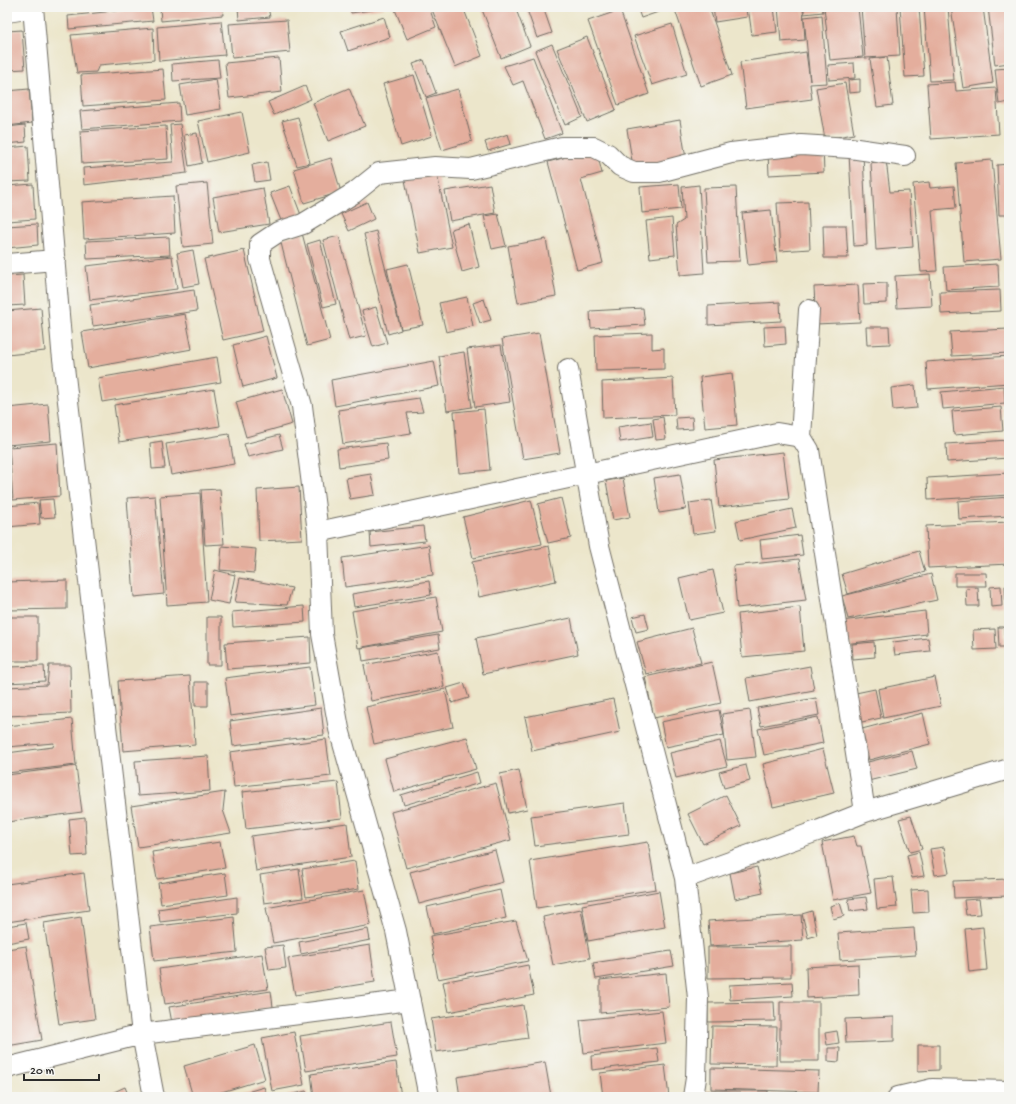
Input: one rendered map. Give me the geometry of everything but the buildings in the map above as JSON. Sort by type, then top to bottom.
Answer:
[{"type":"street","points":[[7,12],[33,7],[56,260],[62,350],[142,1034],[154,1097]]},
{"type":"street","points":[[429,1097],[396,931],[339,729],[322,634],[318,532],[302,406],[260,259],[260,244],[278,232],[303,224],[354,193],[379,173],[435,167],[471,169],[562,147],[594,147],[608,154],[620,166],[634,172],[659,172],[731,153],[801,145],[850,148],[905,156]]},
{"type":"street","points":[[7,264],[56,260]]},
{"type":"street","points":[[809,310],[801,437],[809,450],[865,812]]},
{"type":"street","points":[[568,369],[599,546],[685,878],[698,998],[696,1078],[694,1097]]},
{"type":"street","points":[[318,532],[777,433],[801,437]]},
{"type":"street","points":[[685,878],[820,830],[865,812],[1009,769]]},
{"type":"street","points":[[7,1068],[142,1034],[410,1000]]},
{"type":"street","points":[[898,1097],[932,1089],[1009,1091]]}]
